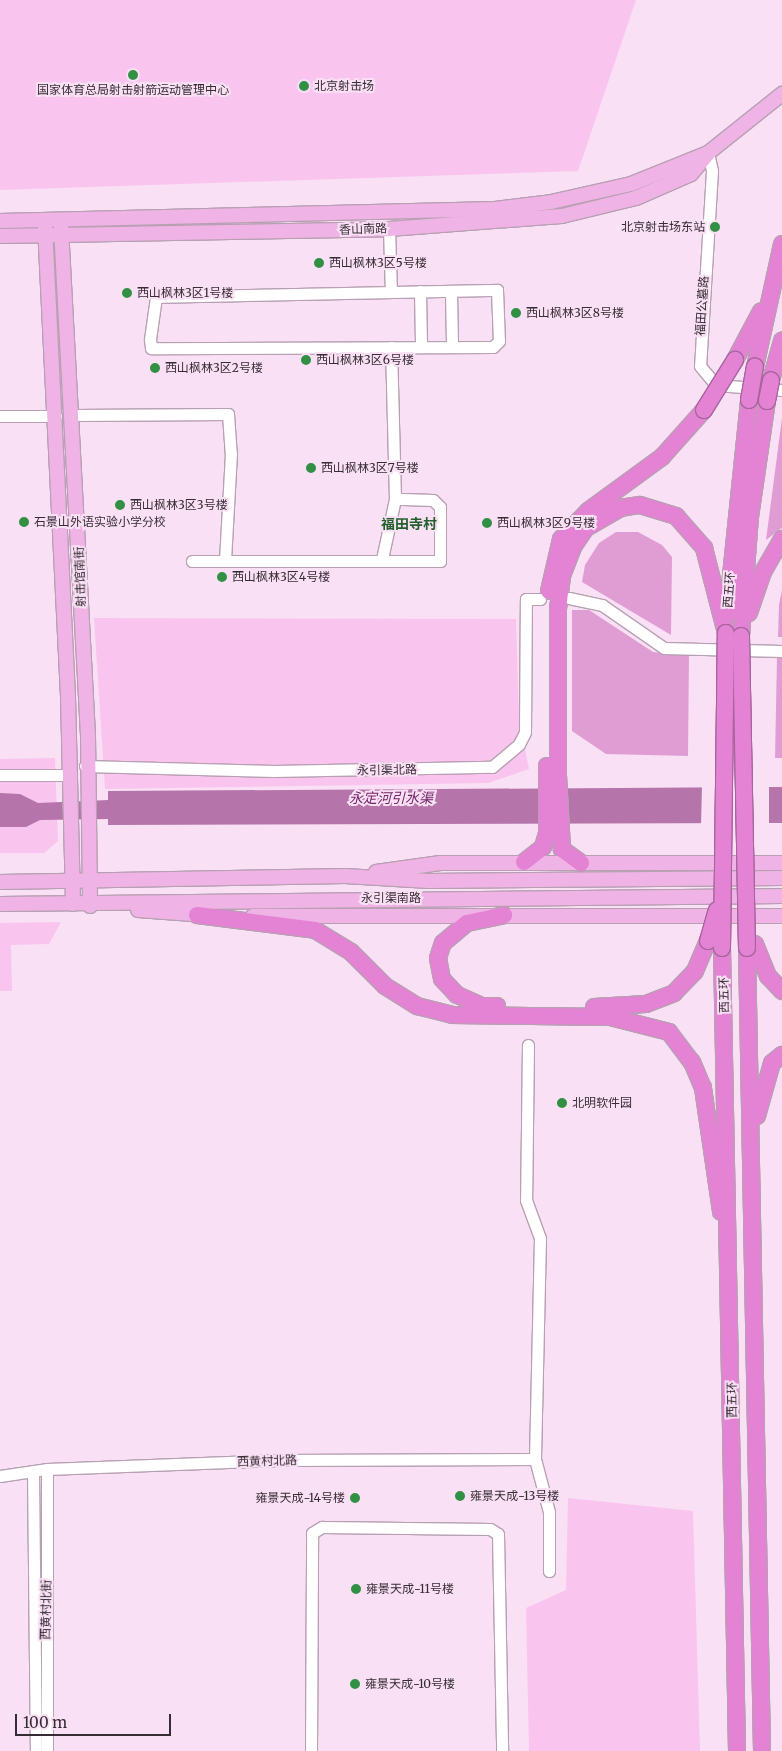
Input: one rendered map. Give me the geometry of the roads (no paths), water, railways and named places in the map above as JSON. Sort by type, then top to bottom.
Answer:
[{"type":"highway","name":"西五环","points":[[737,1751],[730,1255],[715,944],[722,888],[734,635],[749,400],[768,298],[782,244]]},
{"type":"highway","points":[[581,863],[562,849],[552,775],[548,591],[561,539],[588,511],[662,457],[704,410],[735,360],[768,298]]},
{"type":"highway","name":"西五环","points":[[762,1751],[753,1256],[751,946],[746,907],[734,635],[767,402],[776,385],[782,341]]},
{"type":"highway","points":[[524,862],[543,846],[547,833],[552,775],[558,609],[562,576],[586,528],[620,508],[640,505],[676,516],[704,548],[734,635]]},
{"type":"highway","points":[[734,635],[763,572],[782,539]]},
{"type":"highway","points":[[197,915],[315,930],[351,952],[385,986],[417,1006],[452,1016],[610,1017],[669,1032],[692,1062],[703,1088],[730,1255]]},
{"type":"highway","points":[[504,915],[467,923],[443,943],[438,958],[442,979],[457,995],[482,1006],[646,1004],[674,993],[690,977],[715,944]]},
{"type":"highway","points":[[751,946],[768,976],[782,991]]},
{"type":"highway","points":[[753,1256],[757,1106],[772,1063],[782,1055]]},
{"type":"main road","name":"香山南路","points":[[0,236],[389,229],[571,214],[636,198],[691,174],[708,153],[782,94]]},
{"type":"main road","name":"香山南路","points":[[0,220],[495,209],[608,191],[708,153]]},
{"type":"main road","name":"射击馆南街","points":[[61,219],[73,415],[86,793],[89,832],[90,906]]},
{"type":"main road","name":"射击馆南街","points":[[45,220],[56,416],[71,792],[73,904]]},
{"type":"main road","points":[[345,876],[440,863],[782,863]]},
{"type":"main road","name":"永引渠南路","points":[[0,882],[345,876],[429,881],[782,878]]},
{"type":"main road","name":"永引渠南路","points":[[0,904],[73,904],[90,906],[209,899],[782,896]]},
{"type":"main road","points":[[90,906],[197,915],[782,916]]},
{"type":"street","name":"福田公墓路","points":[[708,153],[712,171],[700,366],[716,385],[776,385]]},
{"type":"street","points":[[389,229],[391,292]]},
{"type":"street","points":[[497,290],[500,315],[500,341],[493,347],[452,345],[444,348],[421,345],[391,347],[151,348],[150,339],[156,297],[420,291],[497,290]]},
{"type":"street","points":[[420,291],[421,345]]},
{"type":"street","points":[[451,292],[452,345]]},
{"type":"street","points":[[382,559],[395,499],[391,347]]},
{"type":"street","points":[[73,415],[228,414],[231,454],[225,561]]},
{"type":"street","points":[[0,416],[56,416]]},
{"type":"street","points":[[192,561],[346,563],[382,559],[440,561],[440,507],[433,500],[395,499]]},
{"type":"street","points":[[569,598],[602,605],[664,648],[782,651]]},
{"type":"street","name":"永引渠北路","points":[[85,766],[274,771],[492,767],[520,744],[524,732],[526,599],[540,599]]},
{"type":"street","points":[[0,775],[70,775]]},
{"type":"street","points":[[528,1045],[526,1200],[540,1238],[535,1459],[549,1512],[549,1571]]},
{"type":"street","name":"西黄村北路","points":[[0,1476],[47,1469],[280,1460],[535,1459]]},
{"type":"street","name":"西黄村北街","points":[[47,1469],[47,1751]]},
{"type":"street","name":"西黄村北街","points":[[33,1471],[36,1751]]},
{"type":"street","points":[[312,1751],[312,1533],[322,1527],[490,1529],[498,1534],[502,1751]]},
{"type":"water","name":"永定河引水渠","points":[[782,787],[782,823],[108,825],[108,819],[40,820],[26,827],[0,827],[0,793],[20,794],[38,803],[108,800],[108,791]]},
{"type":"place","name":"国家体育总局射击射箭运动管理中心","points":[[133,75]]},
{"type":"place","name":"北京射击场","points":[[304,86]]},
{"type":"place","name":"北京射击场东站","points":[[715,227]]},
{"type":"place","name":"西山枫林3区5号楼","points":[[319,263]]},
{"type":"place","name":"西山枫林3区1号楼","points":[[127,293]]},
{"type":"place","name":"西山枫林3区8号楼","points":[[516,313]]},
{"type":"place","name":"西山枫林3区6号楼","points":[[306,360]]},
{"type":"place","name":"西山枫林3区2号楼","points":[[155,368]]},
{"type":"place","name":"西山枫林3区7号楼","points":[[311,468]]},
{"type":"place","name":"西山枫林3区3号楼","points":[[120,505]]},
{"type":"place","name":"石景山外语实验小学分校","points":[[24,522]]},
{"type":"place","name":"西山枫林3区9号楼","points":[[487,523]]},
{"type":"place","name":"西山枫林3区4号楼","points":[[222,577]]},
{"type":"place","name":"北明软件园","points":[[562,1103]]},
{"type":"place","name":"雍景天成-13号楼","points":[[460,1496]]},
{"type":"place","name":"雍景天成-14号楼","points":[[355,1498]]},
{"type":"place","name":"雍景天成-11号楼","points":[[356,1589]]},
{"type":"place","name":"雍景天成-10号楼","points":[[355,1684]]},
{"type":"district","name":"福田寺村","points":[[409,524]]}]
